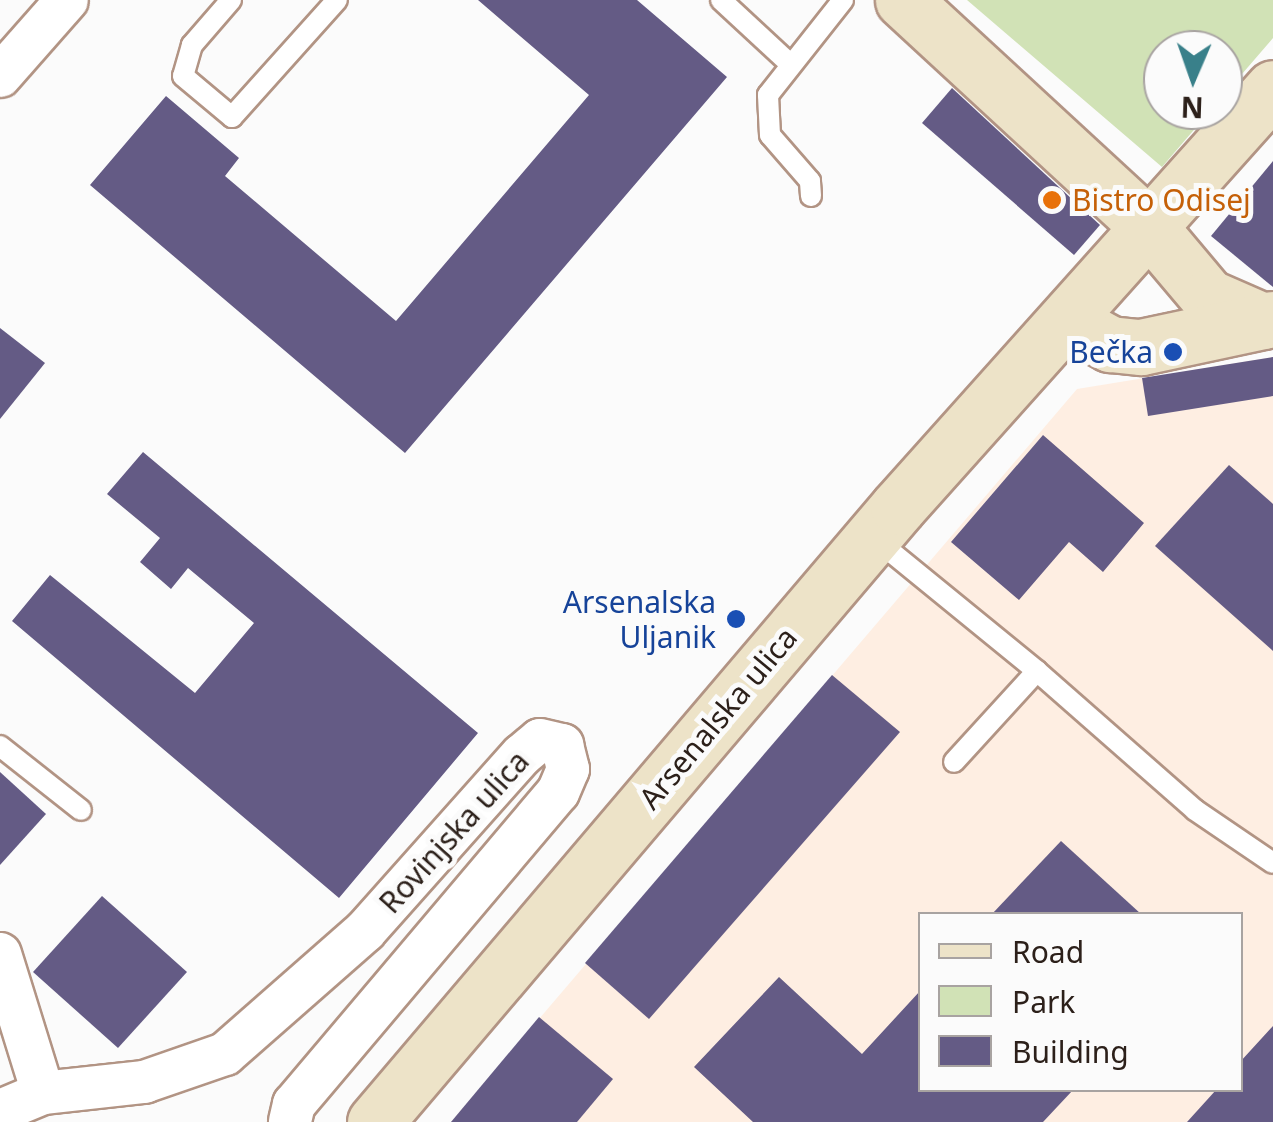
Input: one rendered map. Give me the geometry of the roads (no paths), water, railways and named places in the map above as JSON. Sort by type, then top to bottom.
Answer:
[{"type":"main road","points":[[902,0],[1149,228],[1208,296],[1268,320]]},
{"type":"main road","name":"Arsenalska ulica","points":[[374,1122],[872,536],[1070,322],[1273,88]]},
{"type":"main road","points":[[1070,322],[1110,344],[1141,347],[1268,320]]},
{"type":"street","points":[[0,76],[68,0]]},
{"type":"street","name":"Rovinjska ulica","points":[[0,1112],[44,1093],[144,1082],[225,1054],[365,931],[522,754],[540,740],[562,745],[568,769],[558,792],[294,1104],[290,1122]]},
{"type":"street","points":[[0,954],[44,1093]]},
{"type":"lane","points":[[230,0],[192,45],[183,76],[232,117],[337,0]]},
{"type":"lane","points":[[721,0],[789,63]]},
{"type":"lane","points":[[811,196],[810,182],[770,135],[768,96],[789,63],[842,0]]},
{"type":"lane","points":[[872,536],[1037,671],[1195,810],[1273,863]]},
{"type":"lane","points":[[954,762],[1037,671]]},
{"type":"lane","points":[[0,746],[81,810]]},
{"type":"place","name":"Bistro Odisej","points":[[1052,200]]},
{"type":"place","name":"Bečka","points":[[1173,352]]},
{"type":"place","name":"Arsenalska Uljanik","points":[[736,619]]}]
